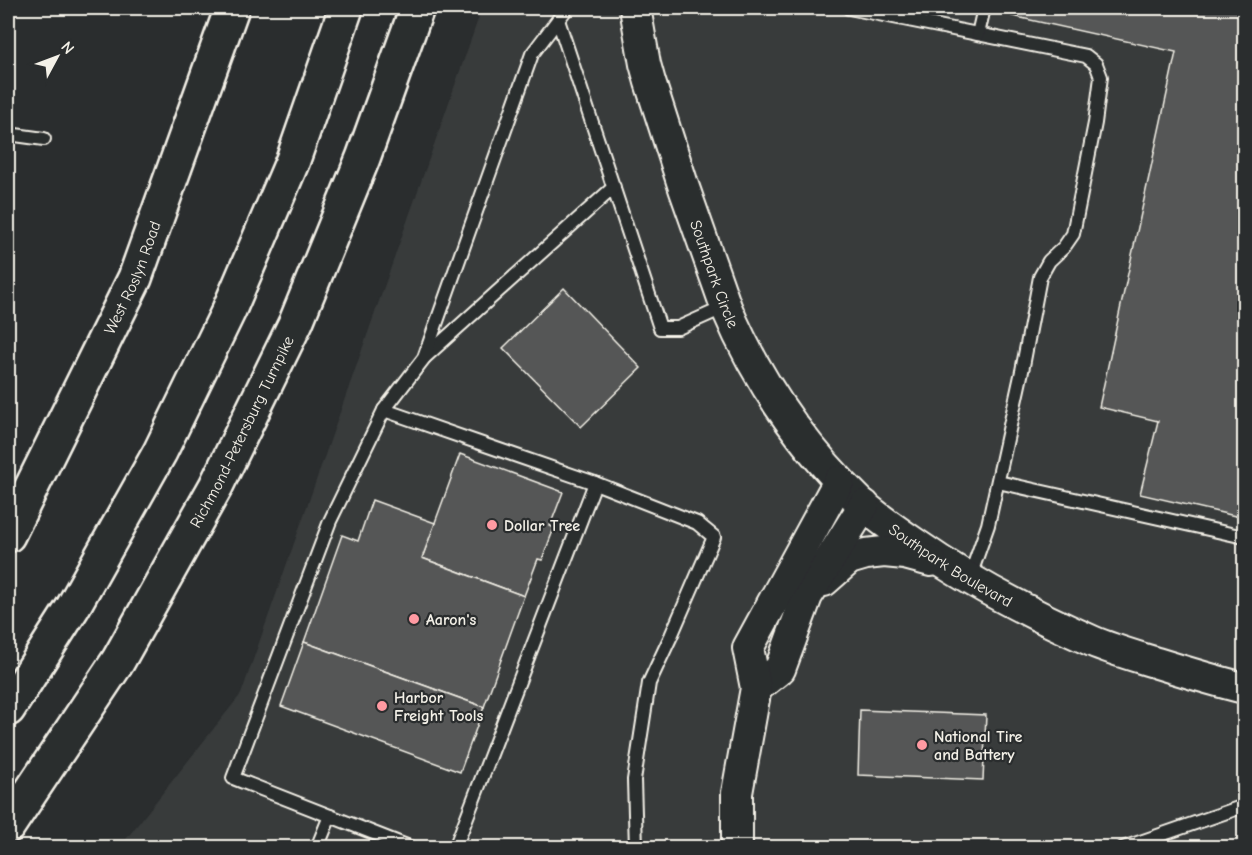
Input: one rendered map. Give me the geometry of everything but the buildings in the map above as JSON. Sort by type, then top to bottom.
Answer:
[{"type":"main road","name":"West Roslyn Road","points":[[8,536],[135,278],[232,8]]},
{"type":"main road","points":[[8,708],[72,607],[160,452],[224,320],[293,160],[346,8]]},
{"type":"main road","name":"Richmond-Petersburg Turnpike","points":[[8,825],[118,661],[216,486],[296,322],[363,158],[417,8]]},
{"type":"street","name":"Southpark Circle","points":[[635,8],[650,82],[726,307],[756,368],[784,414],[839,481],[864,505]]},
{"type":"street","points":[[737,848],[737,793],[756,688],[748,648],[839,481]]},
{"type":"street","points":[[756,688],[780,669],[807,596],[864,505]]},
{"type":"street","name":"Southpark Boulevard","points":[[864,505],[957,572],[1033,613],[1094,642],[1219,682],[1245,688]]},
{"type":"street","points":[[807,596],[849,560],[866,554],[884,552],[905,554],[957,572]]},
{"type":"lane","points":[[424,358],[532,54],[567,8]]},
{"type":"lane","points":[[849,8],[1086,57],[1096,64],[1101,77],[1095,123],[1073,234],[1064,247],[1049,261],[1040,277],[988,525],[957,572]]},
{"type":"lane","points":[[978,34],[984,8]]},
{"type":"lane","points":[[558,20],[660,328],[678,328],[726,307]]},
{"type":"lane","points":[[8,134],[44,139]]},
{"type":"lane","points":[[412,848],[233,778],[330,521],[384,410],[424,358],[614,187]]},
{"type":"lane","points":[[384,410],[595,483],[697,523],[714,537],[649,683],[634,780],[636,848]]},
{"type":"lane","points":[[998,482],[1245,537]]},
{"type":"lane","points":[[455,848],[595,483]]},
{"type":"lane","points":[[1124,848],[1245,806]]},
{"type":"lane","points":[[318,848],[330,816]]},
{"type":"shaded area","points":[[482,8],[1244,8],[1244,847],[119,848],[241,694]]},
{"type":"place","name":"Dollar Tree","points":[[492,525]]},
{"type":"place","name":"Aaron's","points":[[414,619]]},
{"type":"place","name":"Harbor Freight Tools","points":[[382,706]]},
{"type":"place","name":"National Tire and Battery","points":[[922,745]]}]
